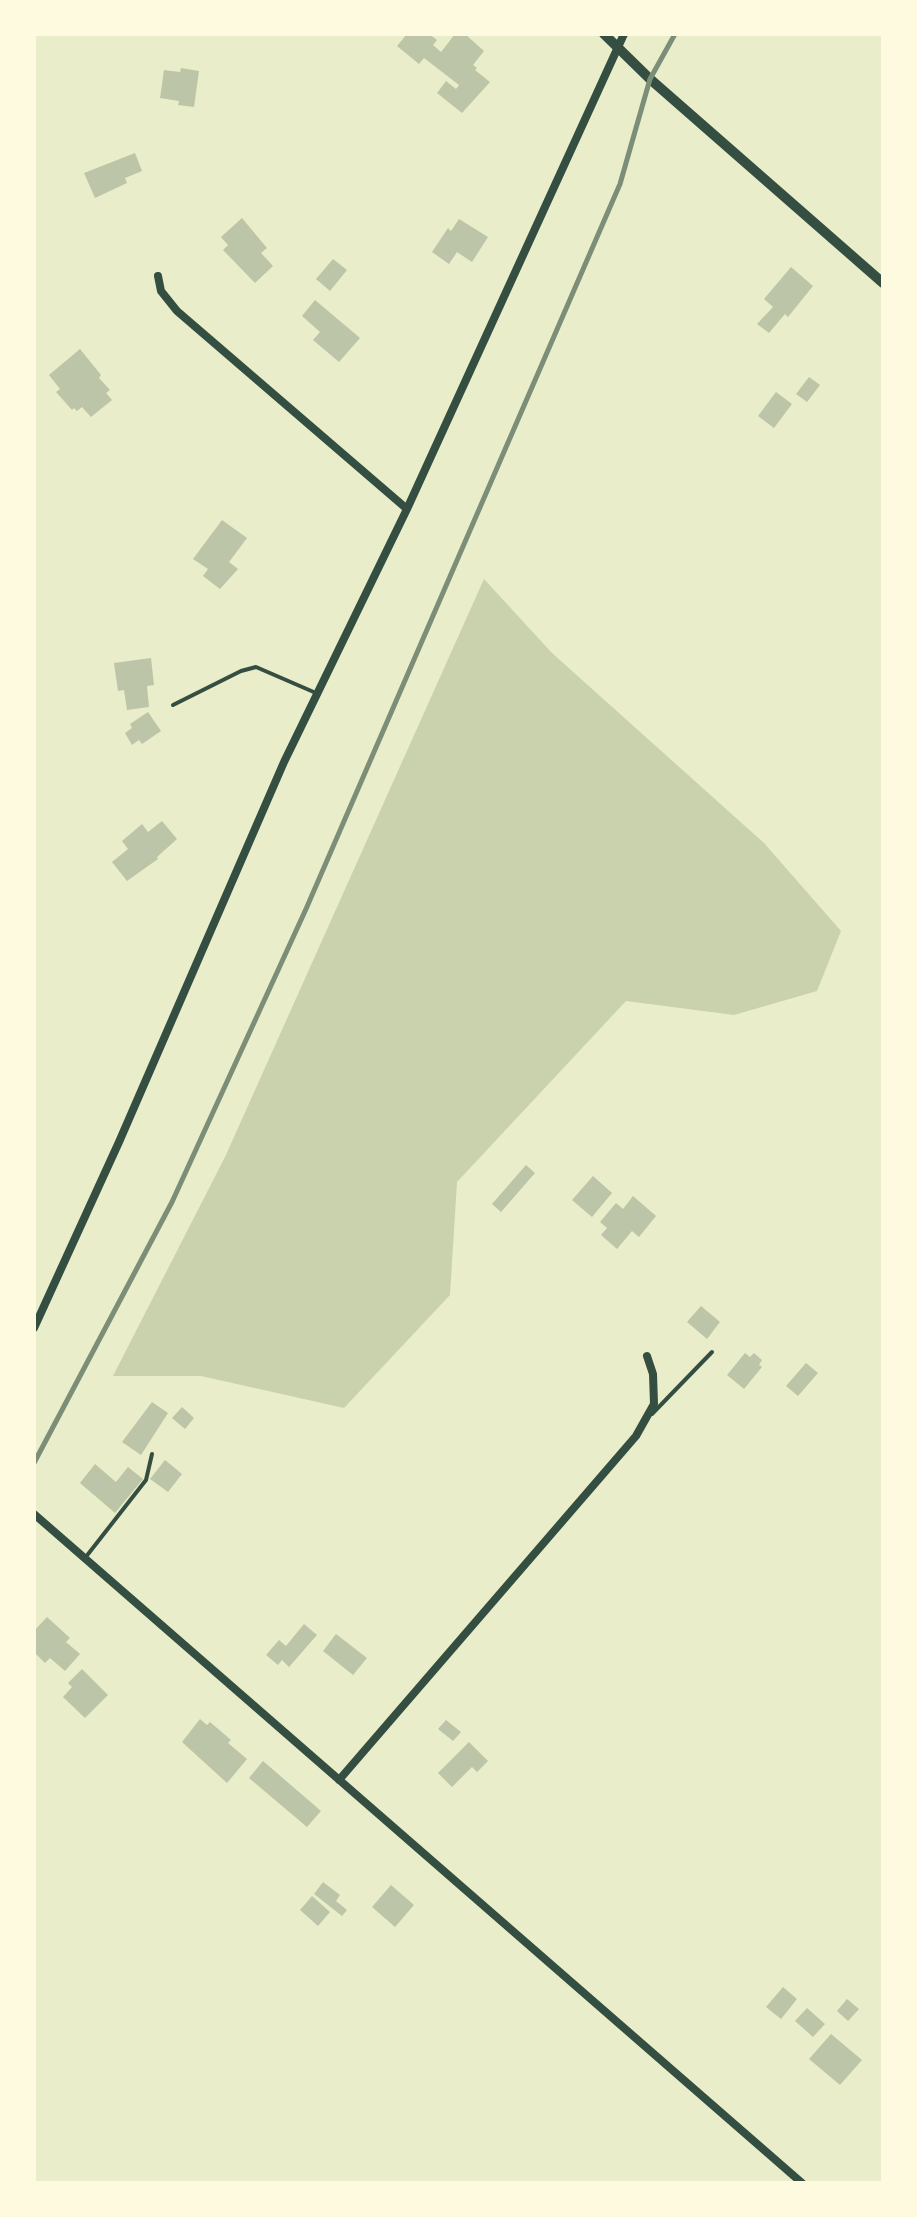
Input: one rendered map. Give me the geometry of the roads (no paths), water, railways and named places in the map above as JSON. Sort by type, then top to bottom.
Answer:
[{"type":"street","points":[[604,34],[662,90],[883,283]]},
{"type":"street","points":[[34,1328],[117,1147],[284,762],[407,509],[624,34]]},
{"type":"street","points":[[158,276],[161,291],[177,311],[407,509]]},
{"type":"street","points":[[339,1780],[636,1436],[654,1404],[655,1391],[647,1356]]},
{"type":"street","points":[[34,1514],[802,2183]]},
{"type":"lane","points":[[173,705],[241,671],[256,667],[318,694]]},
{"type":"lane","points":[[645,1421],[712,1352]]},
{"type":"lane","points":[[85,1558],[146,1480],[152,1454]]},
{"type":"railway","points":[[34,1463],[172,1202],[306,909],[620,184],[650,79],[675,34]]}]
